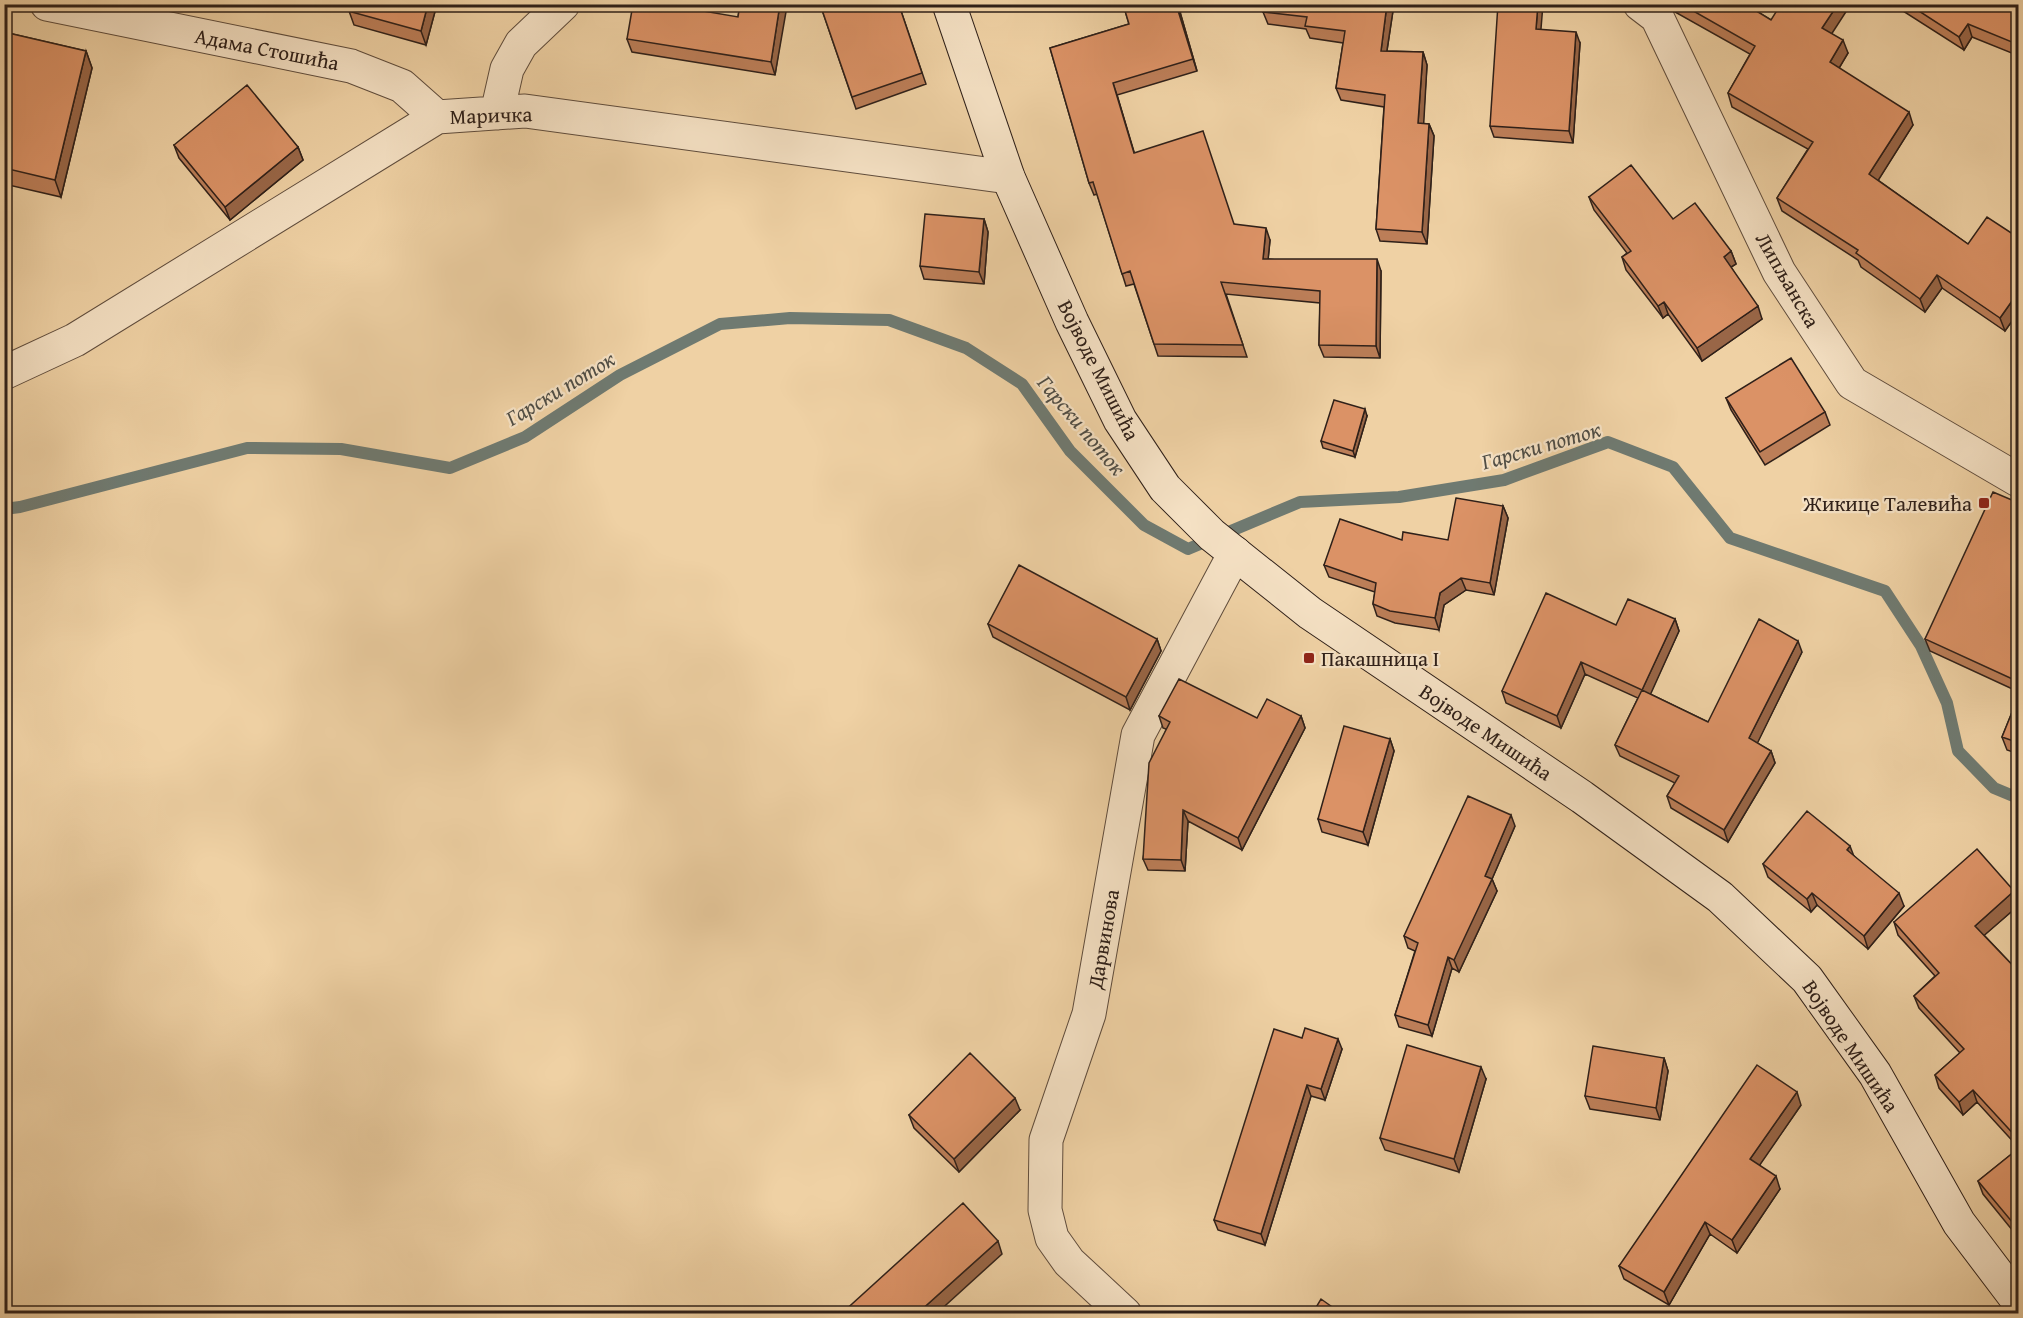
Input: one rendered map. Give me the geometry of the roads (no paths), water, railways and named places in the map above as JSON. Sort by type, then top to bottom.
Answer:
[{"type":"street","name":"Адама Стошића","points":[[47,4],[351,66],[402,87],[437,117]]},
{"type":"street","points":[[497,113],[507,69],[521,44],[563,4]]},
{"type":"street","name":"Војводе Мишића","points":[[949,4],[1008,177],[1072,322],[1120,420],[1165,488],[1212,535],[1310,613],[1582,797],[1720,897],[1807,979],[1875,1074],[1959,1223],[2019,1301]]},
{"type":"street","name":"Липљанска","points":[[1640,4],[1657,17],[1779,272],[1852,383],[2019,480]]},
{"type":"street","name":"Маричка","points":[[4,373],[75,340],[437,117],[525,111],[1008,177]]},
{"type":"street","name":"Дарвинова","points":[[1125,1314],[1069,1262],[1053,1238],[1045,1210],[1046,1140],[1089,1014],[1138,735],[1235,553]]},
{"type":"waterway","name":"Гарски поток","points":[[4,509],[20,507],[247,448],[341,449],[450,468],[525,437],[620,375],[720,324],[790,318],[889,320],[966,348],[1022,384],[1070,451],[1144,525],[1188,549],[1300,502],[1399,497],[1504,480],[1608,442],[1673,467],[1730,538],[1885,591],[1921,646],[1947,703],[1958,751],[1994,788],[2018,798]]},
{"type":"place","name":"Жикице Талевића","points":[[1984,503]]},
{"type":"place","name":"Пакашница I","points":[[1309,658]]}]
